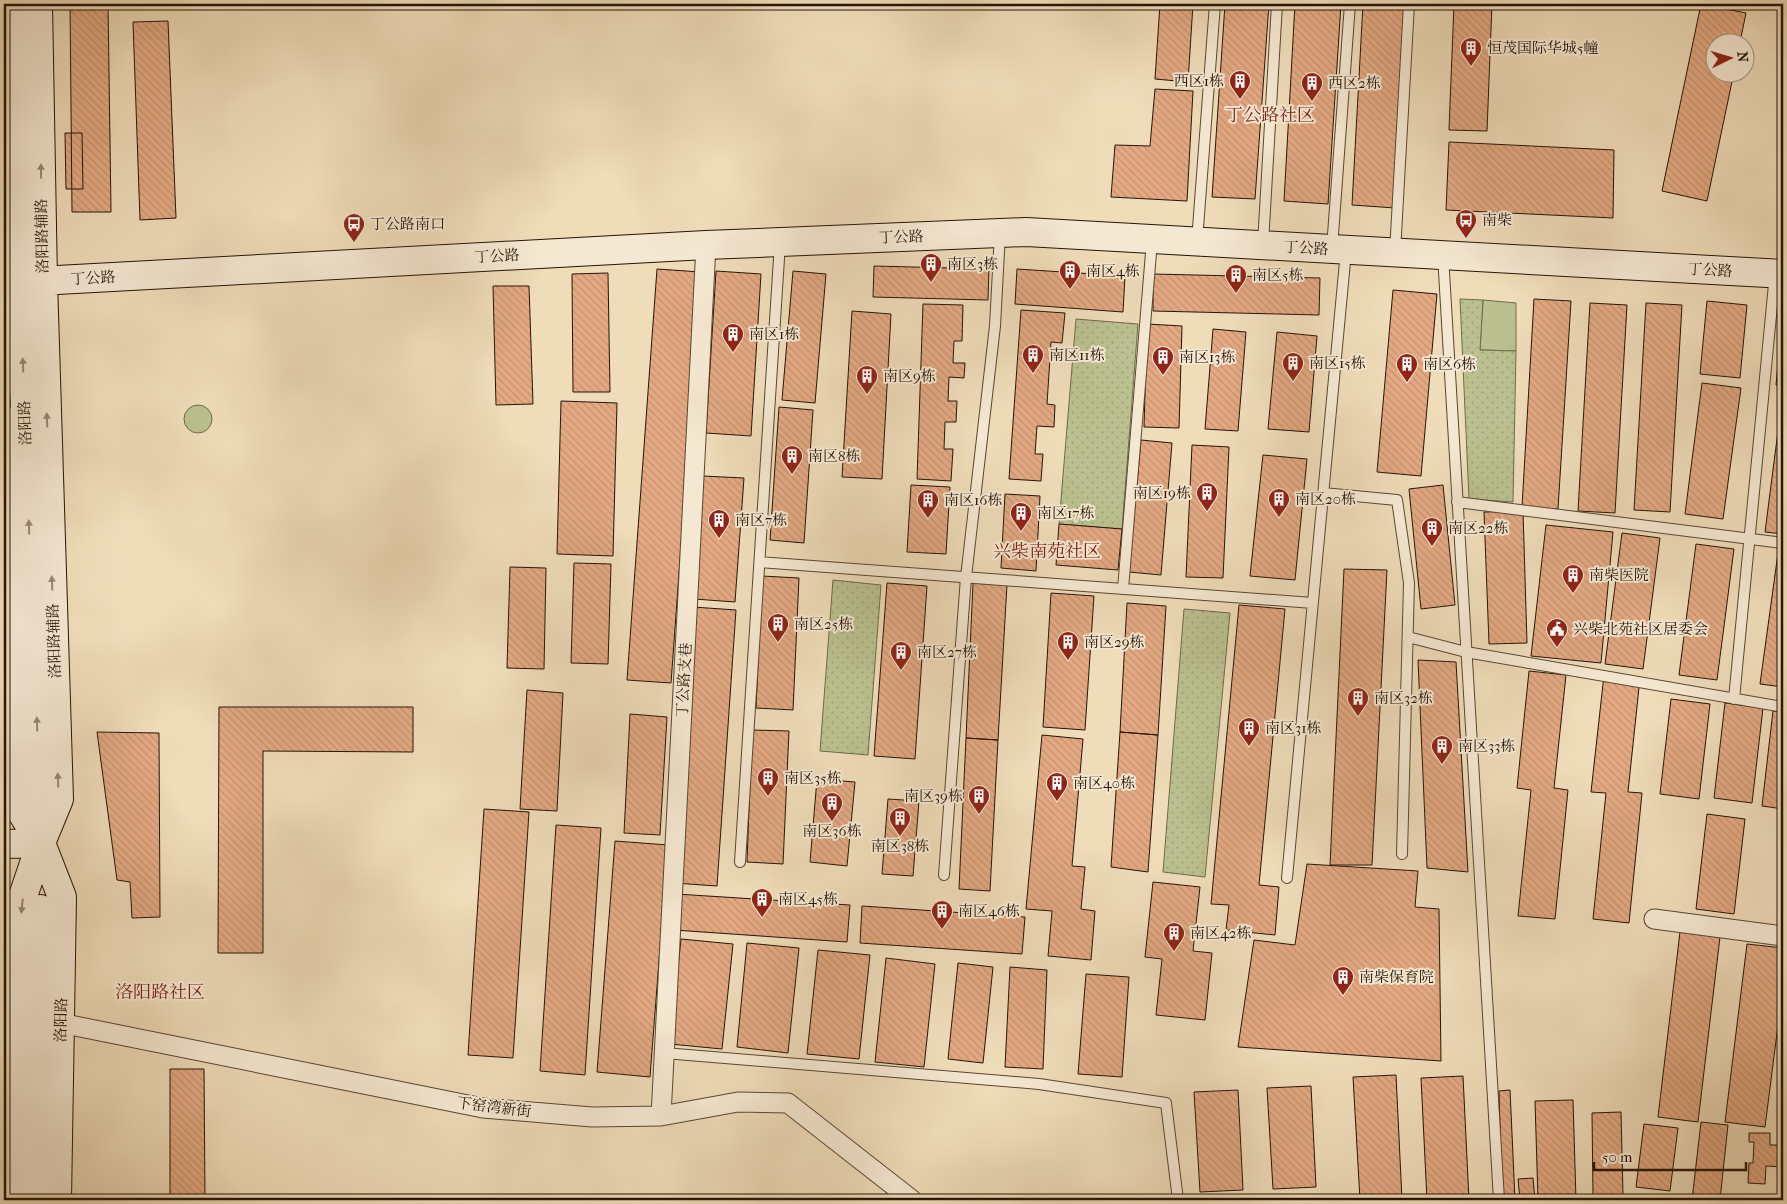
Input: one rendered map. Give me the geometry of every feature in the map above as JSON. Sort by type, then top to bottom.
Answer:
[{"type":"street","points":[[16,4],[31,282]]},
{"type":"street","name":"洛阳路辅路","points":[[38,4],[31,282],[59,799],[41,843]]},
{"type":"street","name":"丁公路","points":[[31,282],[706,245],[1026,232],[1779,274]]},
{"type":"street","name":"丁公路支巷","points":[[661,1116],[706,245]]},
{"type":"street","points":[[4,420],[13,800],[41,843]]},
{"type":"street","points":[[4,844],[41,843]]},
{"type":"street","points":[[14,1200],[21,902],[41,843]]},
{"type":"street","name":"洛阳路","points":[[41,843],[52,899],[56,1022],[57,1200]]},
{"type":"street","name":"洛阳路","points":[[35,1200],[41,843]]},
{"type":"street","points":[[1654,920],[1783,936]]},
{"type":"street","name":"洛阳路","points":[[47,1200],[56,1022]]},
{"type":"street","name":"下窑湾新街","points":[[56,1022],[483,1108],[592,1117],[661,1116],[738,1102],[788,1103],[912,1200]]},
{"type":"lane","points":[[1197,242],[1215,4]]},
{"type":"lane","points":[[1263,245],[1277,4]]},
{"type":"lane","points":[[1288,878],[1323,493],[1339,250],[1350,4]]},
{"type":"lane","points":[[1395,253],[1409,4]]},
{"type":"lane","points":[[944,874],[966,577],[995,326],[1000,233]]},
{"type":"lane","points":[[1123,589],[1152,239]]},
{"type":"lane","points":[[740,862],[780,242]]},
{"type":"lane","points":[[1443,255],[1499,1200]]},
{"type":"lane","points":[[1734,699],[1749,538],[1779,274]]},
{"type":"lane","points":[[1323,493],[1396,500],[1409,583],[1402,854]]},
{"type":"lane","points":[[1458,502],[1783,543]]},
{"type":"lane","points":[[760,562],[1313,603]]},
{"type":"lane","points":[[1408,637],[1466,652],[1783,708]]},
{"type":"lane","points":[[664,1053],[1039,1084],[1166,1103],[1178,1200]]},
{"type":"green space","points":[[1460,299],[1483,300],[1480,350],[1516,351],[1513,502],[1469,499]]},
{"type":"green space","points":[[1483,300],[1516,303],[1516,351],[1480,350]]},
{"type":"green space","points":[[1076,319],[1138,324],[1122,529],[1059,524]]},
{"type":"green space","points":[[198,405],[208,409],[212,419],[208,429],[198,433],[188,429],[184,419],[188,409]]},
{"type":"green space","points":[[833,580],[881,585],[868,755],[820,751]]},
{"type":"green space","points":[[1184,609],[1230,613],[1205,877],[1163,872]]},
{"type":"building","points":[[70,4],[108,4],[111,212],[72,212]]},
{"type":"building","points":[[1160,4],[1193,4],[1188,82],[1155,79]]},
{"type":"building","name":"西区1栋","points":[[1225,4],[1269,4],[1255,199],[1212,197]]},
{"type":"building","name":"西区2栋","points":[[1295,4],[1341,4],[1328,204],[1284,201]]},
{"type":"building","points":[[1363,4],[1407,4],[1395,208],[1352,205]]},
{"type":"building","name":"恒茂国际华城5幢","points":[[1454,4],[1492,4],[1487,131],[1449,130]]},
{"type":"building","points":[[1701,4],[1746,13],[1742,32],[1704,32],[1704,82],[1732,82],[1707,201],[1662,191]]},
{"type":"building","points":[[168,21],[176,218],[140,220],[133,22]]},
{"type":"building","points":[[1155,89],[1193,91],[1187,201],[1111,197],[1115,145],[1150,146]]},
{"type":"building","points":[[65,133],[82,133],[83,189],[66,189]]},
{"type":"building","points":[[1449,142],[1614,150],[1613,218],[1446,210]]},
{"type":"building","name":"南区3栋","points":[[874,266],[989,269],[988,300],[873,297]]},
{"type":"building","points":[[657,269],[701,272],[671,683],[627,680]]},
{"type":"building","name":"南区4栋","points":[[1017,269],[1125,276],[1123,312],[1015,304]]},
{"type":"building","name":"南区1栋","points":[[716,271],[761,274],[751,436],[706,433]]},
{"type":"building","points":[[793,271],[826,274],[815,403],[782,400]]},
{"type":"building","points":[[608,273],[610,392],[573,392],[572,274]]},
{"type":"building","name":"南区5栋","points":[[1153,274],[1320,278],[1319,315],[1153,311]]},
{"type":"building","points":[[493,286],[529,286],[533,404],[496,405]]},
{"type":"building","name":"南区6栋","points":[[1393,290],[1437,294],[1421,476],[1377,472]]},
{"type":"building","points":[[1534,299],[1571,301],[1558,509],[1522,507]]},
{"type":"building","points":[[1707,301],[1747,305],[1740,378],[1700,374]]},
{"type":"building","points":[[1590,303],[1627,305],[1615,513],[1578,511]]},
{"type":"building","points":[[1646,303],[1682,305],[1670,512],[1634,510]]},
{"type":"building","points":[[923,304],[963,305],[962,341],[954,341],[953,363],[965,363],[964,378],[949,377],[948,401],[957,401],[956,422],[945,422],[944,449],[953,449],[951,481],[917,479]]},
{"type":"building","name":"南区11栋","points":[[1021,310],[1065,313],[1062,343],[1051,342],[1047,404],[1055,405],[1054,427],[1037,426],[1035,454],[1043,454],[1041,481],[1009,479]]},
{"type":"building","name":"南区9栋","points":[[852,311],[891,314],[882,479],[842,477]]},
{"type":"building","points":[[1783,312],[1783,386],[1776,385]]},
{"type":"building","name":"南区13栋","points":[[1147,324],[1182,326],[1179,428],[1144,427]]},
{"type":"building","points":[[1213,329],[1246,332],[1238,431],[1205,429]]},
{"type":"building","name":"南区15栋","points":[[1277,332],[1317,336],[1309,432],[1268,429]]},
{"type":"building","points":[[1702,383],[1741,388],[1723,519],[1685,514]]},
{"type":"building","points":[[561,401],[617,403],[613,556],[557,554]]},
{"type":"building","points":[[1783,401],[1783,534],[1765,532]]},
{"type":"building","name":"南区8栋","points":[[779,407],[813,410],[804,543],[770,540]]},
{"type":"building","points":[[1141,440],[1172,443],[1161,575],[1129,572]]},
{"type":"building","name":"南区19栋","points":[[1192,445],[1229,447],[1223,578],[1186,577]]},
{"type":"building","name":"南区20栋","points":[[1263,455],[1307,459],[1295,580],[1250,576]]},
{"type":"building","name":"南区7栋","points":[[703,476],[744,478],[735,602],[694,599]]},
{"type":"building","name":"南区16栋","points":[[911,485],[950,487],[946,554],[907,552]]},
{"type":"building","name":"南区22栋","points":[[1443,485],[1455,605],[1421,609],[1409,489]]},
{"type":"building","name":"南区17栋","points":[[1005,494],[1040,496],[1036,571],[1001,568]]},
{"type":"building","points":[[1523,511],[1527,643],[1489,644],[1484,512]]},
{"type":"building","points":[[1059,524],[1122,529],[1118,570],[1056,565]]},
{"type":"building","name":"南柴医院","points":[[1546,525],[1613,532],[1601,663],[1531,656]]},
{"type":"building","points":[[1622,533],[1660,538],[1643,669],[1605,664]]},
{"type":"building","points":[[1696,544],[1734,549],[1717,680],[1679,675]]},
{"type":"building","points":[[1778,553],[1783,554],[1783,687],[1760,684]]},
{"type":"building","points":[[574,563],[611,564],[608,664],[571,663]]},
{"type":"building","points":[[510,567],[546,568],[544,669],[507,668]]},
{"type":"building","name":"南区32栋","points":[[1344,569],[1387,570],[1372,865],[1330,865]]},
{"type":"building","name":"南区25栋","points":[[762,576],[799,578],[793,710],[756,708]]},
{"type":"building","name":"南区27栋","points":[[887,583],[927,586],[915,759],[874,756]]},
{"type":"building","points":[[973,583],[1007,585],[998,740],[966,738]]},
{"type":"building","name":"南区29栋","points":[[1051,593],[1094,596],[1085,730],[1043,727]]},
{"type":"building","points":[[1127,603],[1166,606],[1158,735],[1120,732]]},
{"type":"building","name":"南区31栋","points":[[1239,605],[1285,609],[1259,885],[1279,887],[1275,935],[1226,930],[1229,905],[1211,904]]},
{"type":"building","points":[[693,607],[736,610],[717,886],[674,883]]},
{"type":"building","name":"南区33栋","points":[[1418,660],[1456,662],[1468,872],[1427,868]]},
{"type":"building","points":[[1529,671],[1566,675],[1554,788],[1568,790],[1555,919],[1518,916],[1531,790],[1517,788]]},
{"type":"building","points":[[1604,675],[1640,678],[1628,792],[1642,793],[1629,923],[1593,919],[1606,793],[1591,792]]},
{"type":"building","points":[[527,690],[563,693],[557,811],[520,809]]},
{"type":"building","points":[[1671,699],[1710,704],[1699,799],[1660,794]]},
{"type":"building","points":[[1725,703],[1763,708],[1752,803],[1714,798]]},
{"type":"building","points":[[219,707],[413,707],[413,752],[263,751],[263,953],[218,953]]},
{"type":"building","points":[[1773,711],[1783,712],[1783,809],[1762,806]]},
{"type":"building","points":[[630,714],[667,717],[660,835],[624,833]]},
{"type":"building","name":"南区35栋","points":[[752,730],[789,731],[783,864],[747,862]]},
{"type":"building","points":[[97,732],[159,733],[160,917],[132,918],[130,882],[117,880]]},
{"type":"building","points":[[1120,732],[1158,735],[1148,872],[1111,867]]},
{"type":"building","name":"南区40栋","points":[[1042,735],[1083,739],[1072,866],[1085,867],[1081,909],[1095,911],[1091,960],[1048,956],[1052,911],[1026,909]]},
{"type":"building","name":"南区39栋","points":[[966,738],[998,740],[990,891],[959,889]]},
{"type":"building","name":"南区36栋","points":[[817,779],[855,782],[847,866],[810,862]]},
{"type":"building","name":"南区38栋","points":[[888,799],[919,801],[913,876],[882,874]]},
{"type":"building","points":[[484,809],[529,812],[513,1058],[468,1055]]},
{"type":"building","points":[[1707,814],[1745,819],[1734,914],[1696,909]]},
{"type":"building","points":[[556,825],[601,828],[585,1075],[540,1071]]},
{"type":"building","points":[[615,841],[668,845],[650,1077],[597,1072]]},
{"type":"building","name":"南柴保育院","points":[[1307,864],[1418,871],[1415,907],[1439,909],[1441,1061],[1238,1047],[1254,940],[1295,945]]},
{"type":"building","name":"南区42栋","points":[[1153,882],[1200,887],[1193,951],[1212,953],[1205,1020],[1156,1015],[1162,959],[1145,957]]},
{"type":"building","name":"南区45栋","points":[[676,894],[850,905],[847,942],[674,930]]},
{"type":"building","name":"南区46栋","points":[[862,906],[1025,917],[1022,954],[860,943]]},
{"type":"building","points":[[1680,932],[1720,937],[1698,1122],[1658,1117]]},
{"type":"building","points":[[681,939],[733,944],[722,1049],[670,1044]]},
{"type":"building","points":[[747,943],[799,948],[788,1053],[737,1047]]},
{"type":"building","points":[[1747,944],[1783,948],[1783,986],[1765,1127],[1725,1122]]},
{"type":"building","points":[[818,950],[870,955],[859,1059],[807,1054]]},
{"type":"building","points":[[886,958],[935,964],[924,1067],[875,1062]]},
{"type":"building","points":[[958,963],[993,967],[983,1063],[948,1059]]},
{"type":"building","points":[[1010,967],[1047,970],[1043,1069],[1005,1067]]},
{"type":"building","points":[[1086,974],[1129,977],[1122,1077],[1078,1074]]},
{"type":"building","points":[[170,1069],[204,1069],[205,1200],[170,1200]]},
{"type":"building","points":[[1396,1075],[1402,1200],[1360,1200],[1353,1077]]},
{"type":"building","points":[[1463,1076],[1469,1200],[1427,1200],[1421,1078]]},
{"type":"building","points":[[1311,1086],[1316,1187],[1273,1189],[1267,1088]]},
{"type":"building","points":[[1238,1090],[1243,1190],[1200,1192],[1194,1092]]},
{"type":"building","points":[[1510,1090],[1515,1200],[1502,1200],[1499,1091]]},
{"type":"building","points":[[1573,1100],[1576,1200],[1538,1200],[1535,1101]]},
{"type":"building","points":[[1621,1112],[1623,1195],[1593,1195],[1592,1113]]},
{"type":"building","points":[[1701,1122],[1728,1125],[1720,1200],[1692,1200]]},
{"type":"building","points":[[1644,1124],[1678,1128],[1670,1191],[1636,1187]]},
{"type":"building","points":[[1749,1133],[1770,1133],[1770,1145],[1783,1145],[1783,1167],[1766,1166],[1765,1184],[1748,1183],[1749,1163],[1753,1163],[1754,1142],[1749,1142]]},
{"type":"building","points":[[1533,1178],[1535,1200],[1520,1200],[1518,1179]]},
{"type":"building","points":[[126,1196],[126,1200],[73,1200],[73,1197]]},
{"type":"building","points":[[1652,1196],[1683,1199],[1683,1200],[1652,1200]]},
{"type":"place","name":"恒茂国际华城5幢","points":[[1471,67]]},
{"type":"place","name":"西区1栋","points":[[1240,100]]},
{"type":"place","name":"西区2栋","points":[[1312,102]]},
{"type":"place","name":"南柴","points":[[1466,239]]},
{"type":"place","name":"丁公路南口","points":[[354,243]]},
{"type":"place","name":"南区3栋","points":[[931,283]]},
{"type":"place","name":"南区4栋","points":[[1070,290]]},
{"type":"place","name":"南区5栋","points":[[1236,294]]},
{"type":"place","name":"南区1栋","points":[[733,353]]},
{"type":"place","name":"南区11栋","points":[[1033,374]]},
{"type":"place","name":"南区13栋","points":[[1163,376]]},
{"type":"place","name":"南区15栋","points":[[1293,382]]},
{"type":"place","name":"南区6栋","points":[[1407,383]]},
{"type":"place","name":"南区9栋","points":[[867,395]]},
{"type":"place","name":"南区8栋","points":[[792,475]]},
{"type":"place","name":"南区19栋","points":[[1207,512]]},
{"type":"place","name":"南区20栋","points":[[1279,518]]},
{"type":"place","name":"南区16栋","points":[[928,519]]},
{"type":"place","name":"南区17栋","points":[[1021,532]]},
{"type":"place","name":"南区7栋","points":[[719,539]]},
{"type":"place","name":"南区22栋","points":[[1432,547]]},
{"type":"place","name":"南柴医院","points":[[1573,594]]},
{"type":"place","name":"南区25栋","points":[[778,643]]},
{"type":"place","name":"兴柴北苑社区居委会","points":[[1557,648]]},
{"type":"place","name":"南区29栋","points":[[1068,661]]},
{"type":"place","name":"南区27栋","points":[[901,671]]},
{"type":"place","name":"南区32栋","points":[[1358,717]]},
{"type":"place","name":"南区31栋","points":[[1249,747]]},
{"type":"place","name":"南区33栋","points":[[1442,765]]},
{"type":"place","name":"南区35栋","points":[[768,797]]},
{"type":"place","name":"南区40栋","points":[[1057,802]]},
{"type":"place","name":"南区39栋","points":[[979,815]]},
{"type":"place","name":"南区36栋","points":[[832,822]]},
{"type":"place","name":"南区38栋","points":[[900,837]]},
{"type":"place","name":"南区45栋","points":[[762,918]]},
{"type":"place","name":"南区46栋","points":[[942,930]]},
{"type":"place","name":"南区42栋","points":[[1174,952]]},
{"type":"place","name":"南柴保育院","points":[[1343,996]]},
{"type":"district","name":"丁公路社区","points":[[1270,115]]},
{"type":"district","name":"兴柴南苑社区","points":[[1047,551]]},
{"type":"district","name":"洛阳路社区","points":[[160,992]]}]
